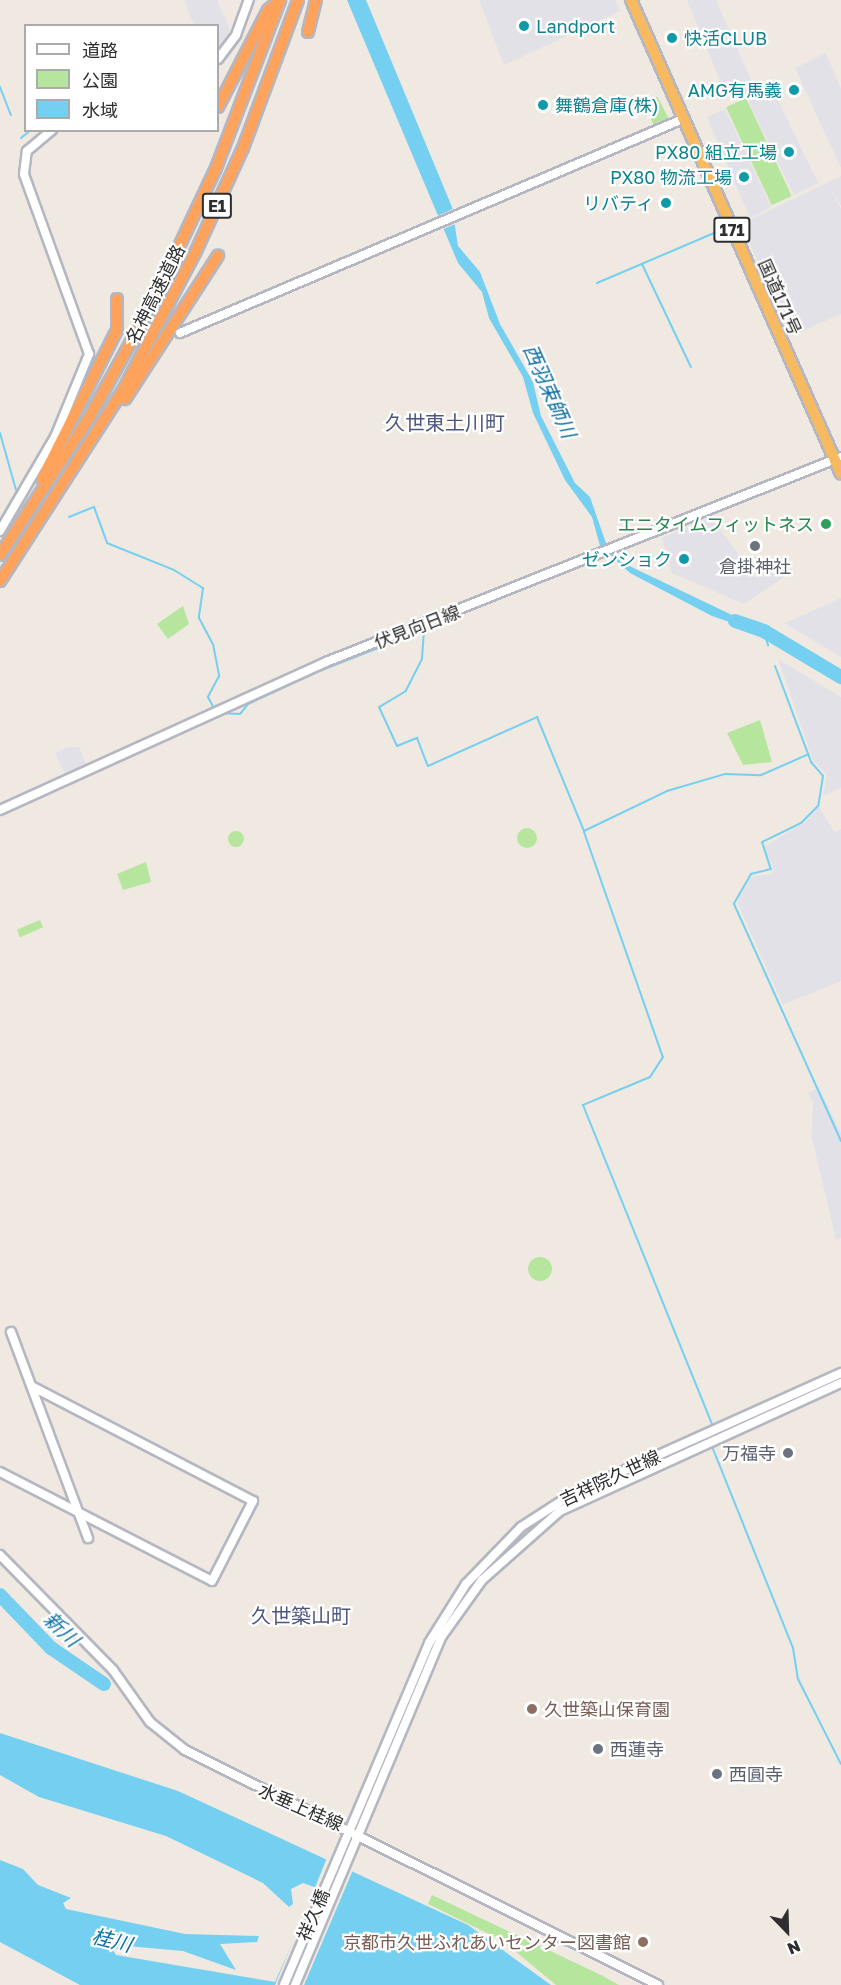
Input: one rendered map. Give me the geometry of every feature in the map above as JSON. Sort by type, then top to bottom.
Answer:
[{"type":"highway","points":[[219,104],[268,10],[280,0]]},
{"type":"highway","name":"名神高速道路","points":[[0,555],[24,520],[87,410],[101,396],[216,168],[280,0]]},
{"type":"highway","name":"名神高速道路","points":[[0,581],[118,404],[239,158],[298,0]]},
{"type":"highway","points":[[308,32],[316,0]]},
{"type":"highway","name":"国道171号","points":[[631,0],[837,459],[841,474]]},
{"type":"highway","points":[[118,404],[218,256]]},
{"type":"highway","points":[[87,410],[90,390],[117,330],[117,299]]},
{"type":"main road","name":"伏見向日線","points":[[0,810],[326,662],[622,548],[837,459]]},
{"type":"main road","name":"水垂上桂線","points":[[0,1555],[113,1670],[170,1739],[250,1785],[359,1833],[446,1883],[658,1985]]},
{"type":"street","points":[[219,58],[236,35],[249,0]]},
{"type":"street","points":[[180,333],[683,120]]},
{"type":"street","points":[[0,531],[55,437],[89,354],[24,174],[27,151],[49,132]]},
{"type":"street","points":[[11,1332],[88,1538]]},
{"type":"street","name":"吉祥院久世線","points":[[342,1845],[429,1643],[479,1577],[522,1527],[574,1493],[841,1373]]},
{"type":"street","name":"吉祥院久世線","points":[[353,1848],[442,1636],[479,1577],[523,1538],[569,1506],[841,1383]]},
{"type":"street","points":[[0,1472],[212,1581],[253,1501],[33,1387]]},
{"type":"street","name":"祥久橋","points":[[284,1985],[342,1845]]},
{"type":"street","name":"祥久橋","points":[[295,1985],[353,1848]]},
{"type":"shaded area","points":[[184,0],[217,0],[230,29],[219,49],[219,24],[194,24]]},
{"type":"shaded area","points":[[479,0],[615,0],[620,11],[504,65]]},
{"type":"shaded area","points":[[687,0],[716,0],[752,82],[726,95]]},
{"type":"shaded area","points":[[826,53],[841,89],[841,168],[795,68]]},
{"type":"shaded area","points":[[771,86],[818,183],[794,195],[747,98]]},
{"type":"shaded area","points":[[725,109],[771,207],[750,218],[707,117]]},
{"type":"shaded area","points":[[841,176],[841,206],[829,184],[841,209],[841,314],[791,336],[741,224]]},
{"type":"shaded area","points":[[711,517],[756,578],[780,565],[786,576],[744,604],[672,573],[662,538]]},
{"type":"shaded area","points":[[841,598],[841,657],[784,623],[810,612]]},
{"type":"shaded area","points":[[778,659],[841,697],[841,788],[823,796],[827,775],[813,760]]},
{"type":"shaded area","points":[[68,747],[79,747],[88,768],[67,778],[55,753]]},
{"type":"shaded area","points":[[819,807],[834,832],[841,829],[841,981],[783,1005],[737,902],[751,877],[771,874],[774,868],[763,847],[803,824]]},
{"type":"shaded area","points":[[819,1087],[841,1133],[841,1238],[836,1240],[812,1138],[813,1102],[808,1094]]},
{"type":"green space","points":[[657,96],[669,119],[654,126],[648,112]]},
{"type":"green space","points":[[746,98],[792,196],[772,205],[726,107]]},
{"type":"green space","points":[[183,606],[189,624],[168,639],[157,624]]},
{"type":"green space","points":[[760,720],[772,762],[743,765],[727,733]]},
{"type":"green space","points":[[527,828],[534,831],[537,838],[534,845],[527,848],[520,845],[517,838],[520,831]]},
{"type":"green space","points":[[236,831],[242,833],[244,839],[242,845],[236,847],[230,845],[228,839],[230,833]]},
{"type":"green space","points":[[146,862],[151,882],[123,890],[117,874]]},
{"type":"green space","points":[[40,920],[43,927],[20,937],[17,930]]},
{"type":"green space","points":[[540,1257],[549,1260],[552,1269],[549,1278],[540,1281],[531,1278],[528,1269],[531,1260]]},
{"type":"green space","points":[[432,1895],[619,1985],[556,1985],[503,1941],[428,1904]]},
{"type":"water","points":[[347,0],[366,0],[452,207],[458,246],[480,272],[500,324],[533,382],[541,416],[575,483],[590,497],[607,546],[621,562],[753,625],[750,629],[712,616],[630,573],[600,546],[592,517],[565,480],[533,413],[523,377],[489,318],[482,292],[458,263]]},
{"type":"water","name":"桂川","points":[[0,1733],[178,1791],[468,1925],[551,1985],[80,1985],[0,1942],[0,1860],[23,1869],[38,1885],[71,1898],[63,1903],[66,1909],[185,1934],[259,1936],[257,1942],[220,1944],[236,1970],[183,1951],[127,1946],[113,1950],[116,1955],[275,1982],[317,1888],[303,1883],[291,1889],[293,1904],[289,1907],[263,1883],[166,1836],[39,1797],[0,1775]]},
{"type":"pier","points":[[455,208],[458,223],[441,230],[435,217]]},
{"type":"pier","points":[[327,1858],[353,1870],[304,1985],[275,1985]]},
{"type":"waterway","points":[[0,87],[11,115]]},
{"type":"waterway","points":[[21,138],[28,132]]},
{"type":"waterway","points":[[597,283],[721,230]]},
{"type":"waterway","points":[[642,264],[691,367]]},
{"type":"waterway","points":[[0,433],[16,490]]},
{"type":"waterway","points":[[69,517],[94,507],[107,543],[174,570],[203,588],[199,618],[213,644],[219,676],[208,697],[215,710]]},
{"type":"waterway","name":"西羽束師川","points":[[735,621],[764,631],[841,677]]},
{"type":"waterway","points":[[220,713],[240,714],[248,704],[322,670],[424,630],[422,659],[406,691],[379,707],[397,746],[417,738],[428,766],[537,717],[584,831],[667,791],[725,774],[761,775],[809,754]]},
{"type":"waterway","points":[[764,631],[768,645]]},
{"type":"waterway","points":[[775,666],[811,762],[823,776],[818,806],[801,823],[762,842],[771,869],[751,874],[734,904],[841,1141]]},
{"type":"waterway","points":[[584,832],[663,1057],[650,1077],[583,1105],[713,1427]]},
{"type":"waterway","points":[[711,1444],[793,1648],[798,1679],[841,1764]]},
{"type":"waterway","name":"新川","points":[[0,1595],[51,1648],[104,1684]]},
{"type":"place","name":"Landport","points":[[524,26]]},
{"type":"place","name":"快活CLUB","points":[[672,38]]},
{"type":"place","name":"AMG有馬義","points":[[794,90]]},
{"type":"place","name":"舞鶴倉庫(株)","points":[[543,105]]},
{"type":"place","name":"PX80 組立工場","points":[[789,152]]},
{"type":"place","name":"PX80 物流工場","points":[[744,177]]},
{"type":"place","name":"リバティ","points":[[666,203]]},
{"type":"place","name":"エニタイムフィットネス","points":[[826,524]]},
{"type":"place","name":"倉掛神社","points":[[755,546]]},
{"type":"place","name":"ゼンショク","points":[[684,559]]},
{"type":"place","name":"万福寺","points":[[788,1453]]},
{"type":"place","name":"久世築山保育園","points":[[532,1709]]},
{"type":"place","name":"西蓮寺","points":[[598,1749]]},
{"type":"place","name":"西圓寺","points":[[717,1774]]},
{"type":"place","name":"京都市久世ふれあいセンター図書館","points":[[643,1942]]},
{"type":"district","name":"久世東土川町","points":[[445,422]]},
{"type":"district","name":"久世築山町","points":[[301,1615]]}]
